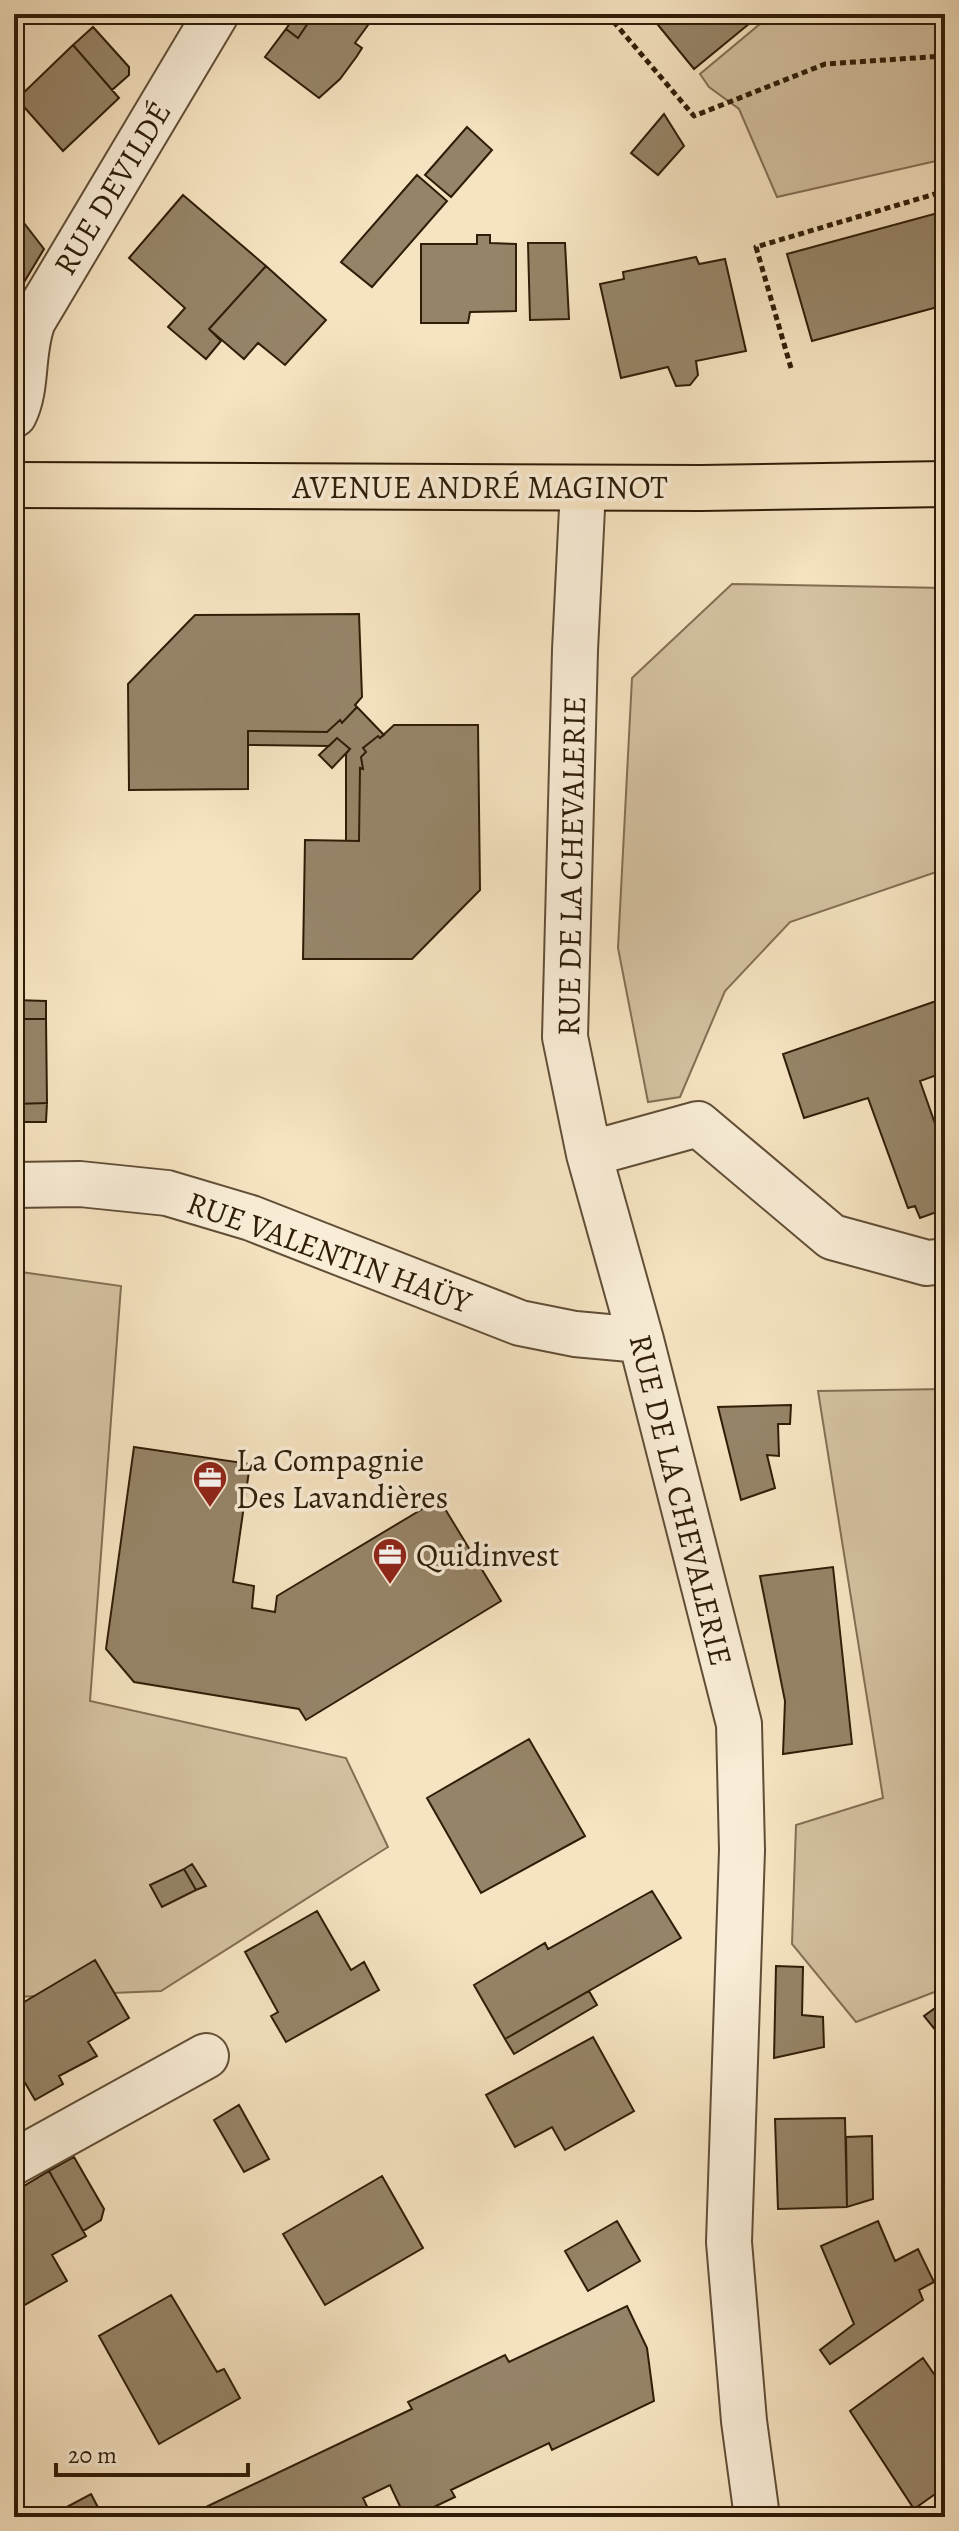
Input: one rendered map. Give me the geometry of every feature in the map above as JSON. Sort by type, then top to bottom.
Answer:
[{"type":"main road","name":"AVENUE ANDRÉ MAGINOT","points":[[14,485],[583,488],[945,484]]},
{"type":"street","name":"RUE DEVILDÉ","points":[[14,415],[20,403],[26,338],[33,321],[216,14]]},
{"type":"street","name":"RUE DE LA CHEVALERIE","points":[[583,488],[575,650],[565,1037],[589,1154],[641,1340],[739,1724],[742,1850],[729,2242],[744,2421],[757,2517]]},
{"type":"street","points":[[589,1154],[698,1124],[832,1237],[927,1263],[945,1261]]},
{"type":"street","name":"RUE VALENTIN HAÜY","points":[[14,1185],[80,1184],[167,1193],[251,1218],[520,1323],[575,1334],[641,1340]]},
{"type":"street","points":[[14,2162],[206,2056]]},
{"type":"path","points":[[607,14],[694,116],[825,64],[945,56]]},
{"type":"path","points":[[791,368],[756,247],[945,191]]},
{"type":"shaded area","points":[[772,14],[945,14],[945,159],[777,197],[739,109],[709,87],[700,74]]},
{"type":"shaded area","points":[[732,584],[945,588],[945,869],[790,922],[725,991],[680,1097],[648,1102],[618,948],[632,678]]},
{"type":"shaded area","points":[[14,1271],[121,1286],[90,1701],[346,1758],[388,1847],[161,1991],[14,1997]]},
{"type":"shaded area","points":[[945,1389],[945,1988],[856,2022],[792,1944],[796,1825],[883,1798],[818,1391]]},
{"type":"building","points":[[296,14],[314,14],[298,38],[286,29]]},
{"type":"building","points":[[314,14],[376,14],[355,43],[362,48],[357,56],[340,79],[319,98],[265,57],[286,29],[298,38]]},
{"type":"building","points":[[649,14],[761,14],[694,69]]},
{"type":"building","points":[[93,27],[129,67],[129,75],[112,90],[73,45]]},
{"type":"building","points":[[73,45],[119,98],[63,151],[17,99]]},
{"type":"building","points":[[664,114],[684,146],[658,175],[631,153]]},
{"type":"building","points":[[467,127],[492,150],[451,197],[425,175]]},
{"type":"building","points":[[417,175],[447,201],[372,287],[341,262]]},
{"type":"building","points":[[183,195],[266,266],[209,329],[221,341],[206,359],[168,327],[185,308],[129,258]]},
{"type":"building","points":[[14,210],[44,249],[14,299]]},
{"type":"building","points":[[945,211],[945,305],[812,341],[787,254]]},
{"type":"building","points":[[477,235],[490,235],[490,243],[516,244],[516,311],[470,312],[468,323],[421,323],[421,244],[477,244]]},
{"type":"building","points":[[528,243],[565,243],[569,319],[530,320]]},
{"type":"building","points":[[696,257],[699,264],[725,259],[746,351],[696,361],[698,375],[690,385],[676,386],[668,367],[621,378],[600,284],[624,279],[623,272]]},
{"type":"building","points":[[266,266],[326,320],[285,365],[258,343],[244,359],[209,329]]},
{"type":"building","points":[[359,614],[362,697],[342,723],[340,720],[327,732],[248,731],[248,789],[129,790],[128,684],[195,615]]},
{"type":"building","points":[[357,707],[384,735],[363,748],[366,752],[361,757],[363,769],[360,768],[359,841],[346,841],[346,754],[350,749],[337,738],[329,746],[248,745],[248,731],[327,732],[340,720],[342,723]]},
{"type":"building","points":[[394,725],[478,725],[480,890],[412,959],[303,959],[305,840],[359,841],[360,768],[363,769],[361,757],[366,752],[363,748]]},
{"type":"building","points":[[337,738],[350,749],[332,768],[319,755]]},
{"type":"building","points":[[945,998],[945,1072],[920,1081],[945,1152],[945,1209],[920,1218],[915,1206],[908,1208],[868,1098],[804,1118],[783,1054]]},
{"type":"building","points":[[14,1000],[16,1019],[46,1019],[47,1103],[14,1104]]},
{"type":"building","points":[[15,1000],[46,1001],[46,1019],[16,1019]]},
{"type":"building","points":[[47,1103],[46,1122],[14,1122],[14,1104]]},
{"type":"building","points":[[791,1405],[790,1424],[778,1424],[779,1456],[767,1455],[775,1488],[741,1500],[718,1407]]},
{"type":"building","points":[[134,1447],[250,1464],[233,1582],[254,1586],[252,1608],[275,1612],[277,1596],[439,1499],[501,1601],[306,1720],[299,1709],[134,1682],[106,1649]]},
{"type":"building","points":[[833,1567],[852,1744],[783,1754],[785,1701],[760,1576]]},
{"type":"building","points":[[529,1739],[585,1836],[481,1893],[427,1798]]},
{"type":"building","points":[[192,1864],[206,1886],[196,1890],[184,1869]]},
{"type":"building","points":[[184,1869],[196,1890],[162,1907],[150,1885]]},
{"type":"building","points":[[652,1891],[681,1938],[505,2039],[474,1985],[545,1943],[548,1949]]},
{"type":"building","points":[[317,1911],[351,1970],[364,1962],[379,1990],[286,2042],[271,2016],[278,2012],[245,1952]]},
{"type":"building","points":[[95,1960],[129,2018],[88,2042],[97,2056],[59,2076],[63,2084],[35,2100],[14,2064],[14,2008]]},
{"type":"building","points":[[776,1966],[803,1967],[802,2015],[823,2017],[824,2047],[774,2058]]},
{"type":"building","points":[[589,1991],[597,2005],[514,2054],[505,2039]]},
{"type":"building","points":[[945,2001],[945,2033],[941,2037],[924,2016]]},
{"type":"building","points":[[593,2037],[634,2111],[565,2150],[552,2127],[515,2147],[486,2095]]},
{"type":"building","points":[[239,2105],[269,2159],[244,2172],[214,2120]]},
{"type":"building","points":[[845,2118],[847,2207],[778,2209],[775,2119]]},
{"type":"building","points":[[872,2136],[873,2199],[847,2207],[846,2137]]},
{"type":"building","points":[[74,2157],[104,2209],[101,2220],[83,2231],[49,2171]]},
{"type":"building","points":[[49,2171],[86,2236],[52,2255],[67,2281],[14,2311],[14,2192]]},
{"type":"building","points":[[382,2176],[423,2248],[325,2305],[283,2234]]},
{"type":"building","points":[[617,2221],[640,2261],[588,2291],[565,2251]]},
{"type":"building","points":[[878,2221],[895,2261],[918,2249],[934,2282],[919,2290],[923,2300],[830,2364],[820,2350],[854,2324],[821,2246]]},
{"type":"building","points":[[171,2295],[217,2372],[224,2369],[240,2398],[159,2444],[99,2336]]},
{"type":"building","points":[[627,2306],[647,2348],[654,2401],[552,2450],[549,2443],[451,2490],[455,2497],[413,2517],[405,2517],[390,2485],[363,2498],[372,2517],[185,2517],[412,2409],[408,2402],[505,2355],[509,2362]]},
{"type":"building","points":[[923,2358],[945,2390],[945,2487],[914,2509],[850,2411]]},
{"type":"building","points":[[91,2494],[103,2517],[48,2517]]},
{"type":"place","name":"La Compagnie Des Lavandières","points":[[210,1509]]},
{"type":"place","name":"Quidinvest","points":[[390,1586]]}]
